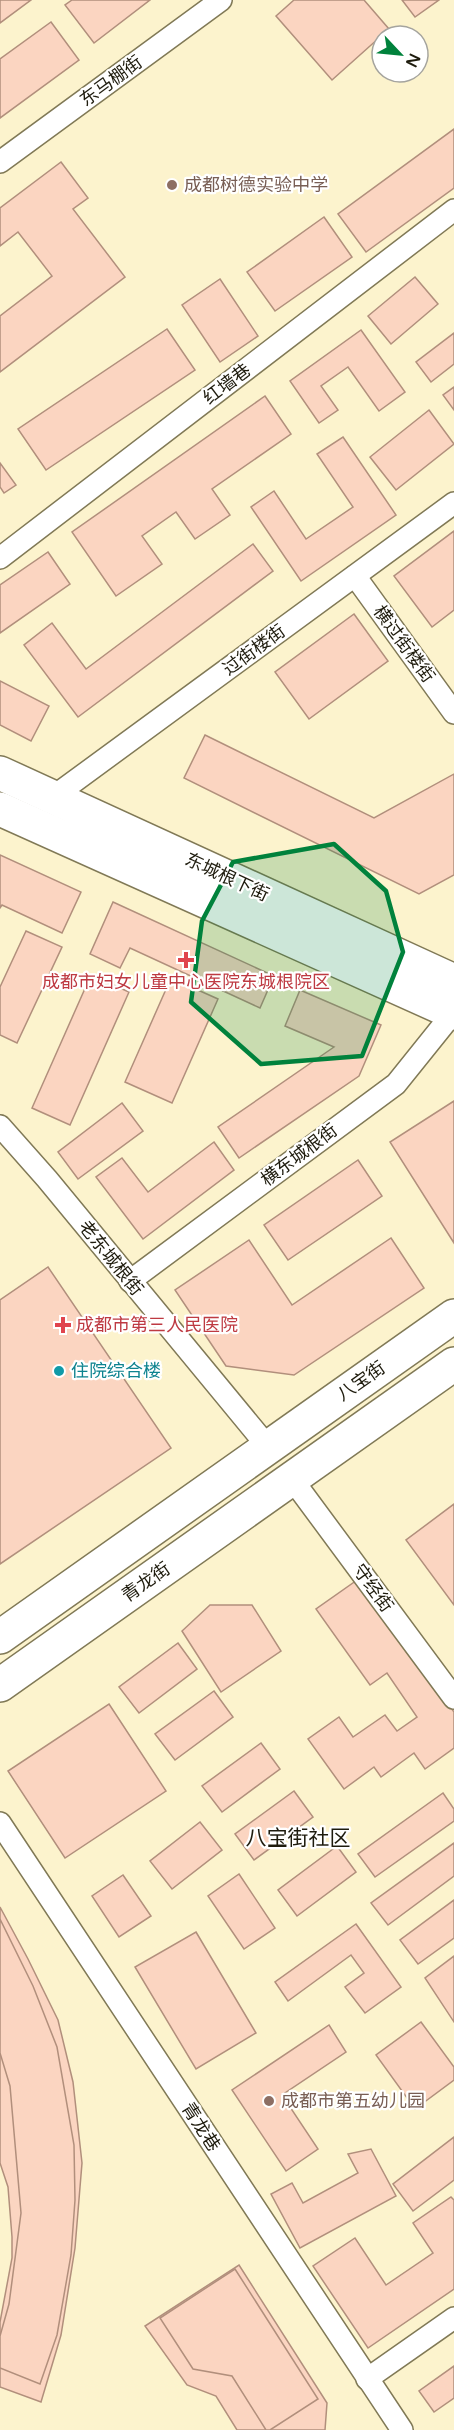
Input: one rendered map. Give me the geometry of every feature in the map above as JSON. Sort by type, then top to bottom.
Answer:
[{"type":"main road","name":"东城根下街","points":[[0,773],[454,981]]},
{"type":"main road","name":"东城根下街","points":[[0,808],[453,1013]]},
{"type":"main road","name":"八宝街","points":[[268,1447],[454,1316]]},
{"type":"main road","points":[[292,1479],[454,1364]]},
{"type":"main road","points":[[0,1637],[268,1447]]},
{"type":"main road","name":"青龙街","points":[[0,1685],[292,1479]]},
{"type":"street","name":"东马棚街","points":[[0,162],[221,0]]},
{"type":"street","name":"红墙巷","points":[[0,558],[454,210]]},
{"type":"street","name":"过街楼街","points":[[53,797],[454,503]]},
{"type":"street","name":"横过街楼街","points":[[355,576],[454,713]]},
{"type":"street","name":"横东城根街","points":[[130,1281],[396,1084],[453,1013]]},
{"type":"street","name":"老东城根街","points":[[0,1126],[47,1179],[268,1447]]},
{"type":"street","name":"守经街","points":[[292,1479],[454,1698]]},
{"type":"street","name":"青龙巷","points":[[0,1823],[402,2430]]},
{"type":"street","points":[[367,2379],[454,2318]]},
{"type":"highlighted area","points":[[334,844],[386,891],[403,952],[362,1056],[261,1064],[191,1002],[202,921],[233,862]]},
{"type":"building","points":[[0,0],[31,0],[0,23]]},
{"type":"building","points":[[72,0],[150,0],[94,43],[65,5]]},
{"type":"building","points":[[294,0],[364,0],[385,24],[370,24],[370,46],[332,80],[276,16]]},
{"type":"building","points":[[402,0],[439,0],[415,17]]},
{"type":"building","points":[[51,22],[79,60],[0,118],[0,59]]},
{"type":"building","points":[[454,129],[454,188],[366,252],[338,214]]},
{"type":"building","points":[[61,162],[88,198],[73,209],[125,277],[0,372],[0,316],[52,276],[18,232],[0,246],[0,208]]},
{"type":"building","points":[[324,217],[352,257],[275,311],[247,272]]},
{"type":"building","points":[[415,277],[438,304],[391,344],[368,316]]},
{"type":"building","points":[[220,279],[258,336],[220,362],[182,305]]},
{"type":"building","points":[[167,329],[195,370],[46,470],[18,429]]},
{"type":"building","points":[[361,330],[405,392],[379,411],[348,367],[321,386],[338,410],[319,423],[290,381]]},
{"type":"building","points":[[454,333],[454,364],[431,382],[416,362]]},
{"type":"building","points":[[454,387],[454,410],[443,395]]},
{"type":"building","points":[[265,396],[291,434],[212,489],[230,515],[195,539],[176,512],[142,536],[162,564],[116,596],[72,532]]},
{"type":"building","points":[[429,410],[454,444],[396,490],[370,457]]},
{"type":"building","points":[[343,437],[396,515],[301,581],[251,507],[274,491],[306,539],[353,507],[317,454]]},
{"type":"building","points":[[0,463],[16,485],[4,493],[0,487]]},
{"type":"building","points":[[454,531],[454,610],[432,627],[394,576]]},
{"type":"building","points":[[253,544],[273,571],[78,717],[24,645],[52,623],[86,669]]},
{"type":"building","points":[[48,552],[70,584],[0,633],[0,585]]},
{"type":"building","points":[[354,614],[388,661],[309,719],[275,672]]},
{"type":"building","points":[[0,681],[49,706],[31,741],[0,725]]},
{"type":"building","points":[[205,735],[374,818],[454,774],[454,875],[419,894],[184,778]]},
{"type":"building","points":[[0,855],[81,892],[62,933],[2,905],[0,908]]},
{"type":"building","name":"成都市妇女儿童中心医院东城根院区","points":[[113,902],[274,976],[260,1008],[130,948],[120,968],[90,954]]},
{"type":"building","points":[[26,931],[62,947],[17,1043],[0,1035],[0,987]]},
{"type":"building","points":[[91,975],[129,992],[70,1125],[32,1108]]},
{"type":"building","points":[[171,978],[218,999],[172,1103],[125,1082]]},
{"type":"building","points":[[300,990],[381,1025],[359,1076],[239,1158],[218,1127],[334,1047],[285,1026]]},
{"type":"building","points":[[454,1101],[454,1243],[390,1142]]},
{"type":"building","points":[[122,1103],[143,1131],[78,1179],[58,1152]]},
{"type":"building","points":[[214,1142],[234,1170],[143,1239],[96,1177],[122,1158],[148,1192]]},
{"type":"building","points":[[358,1160],[382,1196],[288,1260],[264,1225]]},
{"type":"building","points":[[391,1238],[424,1288],[294,1375],[226,1366],[175,1290],[249,1240],[292,1305]]},
{"type":"building","name":"住院综合楼","points":[[48,1267],[171,1448],[0,1564],[0,1300]]},
{"type":"building","points":[[454,1504],[454,1605],[406,1540]]},
{"type":"building","points":[[360,1578],[454,1712],[454,1748],[425,1769],[414,1753],[381,1777],[374,1767],[344,1789],[308,1739],[339,1717],[353,1737],[385,1715],[397,1731],[417,1717],[387,1673],[370,1685],[316,1609]]},
{"type":"building","points":[[210,1605],[252,1605],[281,1651],[221,1692],[182,1631]]},
{"type":"building","points":[[178,1643],[197,1669],[139,1713],[119,1687]]},
{"type":"building","points":[[214,1691],[233,1717],[175,1760],[155,1734]]},
{"type":"building","points":[[109,1704],[166,1791],[65,1858],[8,1771]]},
{"type":"building","points":[[261,1743],[280,1769],[222,1812],[202,1786]]},
{"type":"building","points":[[294,1791],[313,1817],[254,1860],[235,1834]]},
{"type":"building","points":[[443,1793],[454,1809],[454,1821],[375,1877],[358,1854]]},
{"type":"building","points":[[200,1822],[222,1850],[172,1889],[150,1861]]},
{"type":"building","points":[[454,1843],[454,1876],[388,1925],[371,1903]]},
{"type":"building","points":[[337,1846],[356,1872],[297,1916],[278,1890]]},
{"type":"building","points":[[239,1874],[275,1928],[244,1949],[208,1896]]},
{"type":"building","points":[[123,1875],[151,1916],[119,1937],[92,1896]]},
{"type":"building","points":[[454,1900],[454,1938],[418,1964],[400,1940]]},
{"type":"building","points":[[0,1907],[58,2020],[73,2082],[82,2163],[75,2248],[61,2335],[41,2402],[0,2387],[0,2322],[12,2258],[12,2237],[8,2187],[0,2163]]},
{"type":"building","points":[[0,1919],[33,1986],[57,2047],[74,2145],[75,2200],[71,2255],[57,2335],[40,2384],[0,2368],[0,2336],[9,2304],[21,2213],[10,2086],[0,2053]]},
{"type":"building","points":[[356,1924],[401,1987],[365,2013],[345,1987],[364,1973],[351,1955],[288,2001],[275,1982]]},
{"type":"building","points":[[196,1932],[256,2033],[196,2069],[135,1967]]},
{"type":"building","points":[[454,1956],[454,2022],[425,1978]]},
{"type":"building","points":[[421,2022],[454,2067],[454,2080],[415,2109],[376,2055]]},
{"type":"building","points":[[329,2025],[346,2052],[282,2095],[318,2149],[286,2171],[232,2090]]},
{"type":"building","points":[[454,2137],[454,2180],[413,2211],[393,2184]]},
{"type":"building","points":[[371,2149],[396,2196],[300,2248],[271,2194],[292,2183],[303,2203],[358,2173],[348,2154]]},
{"type":"building","points":[[451,2197],[454,2200],[454,2289],[368,2348],[313,2266],[355,2238],[386,2285],[433,2253],[413,2223]]},
{"type":"building","points":[[239,2265],[327,2403],[325,2430],[237,2430],[216,2396],[187,2385],[145,2326]]},
{"type":"building","points":[[235,2269],[318,2399],[270,2430],[266,2430],[232,2376],[193,2369],[160,2318]]},
{"type":"building","points":[[454,2366],[454,2398],[434,2412],[419,2391]]},
{"type":"place","name":"成都树德实验中学","points":[[172,185]]},
{"type":"place","name":"成都市妇女儿童中心医院东城根院区","points":[[186,960]]},
{"type":"place","name":"成都市第三人民医院","points":[[63,1325]]},
{"type":"place","name":"住院综合楼","points":[[59,1371]]},
{"type":"place","name":"成都市第五幼儿园","points":[[269,2101]]},
{"type":"district","name":"八宝街社区","points":[[298,1838]]}]
